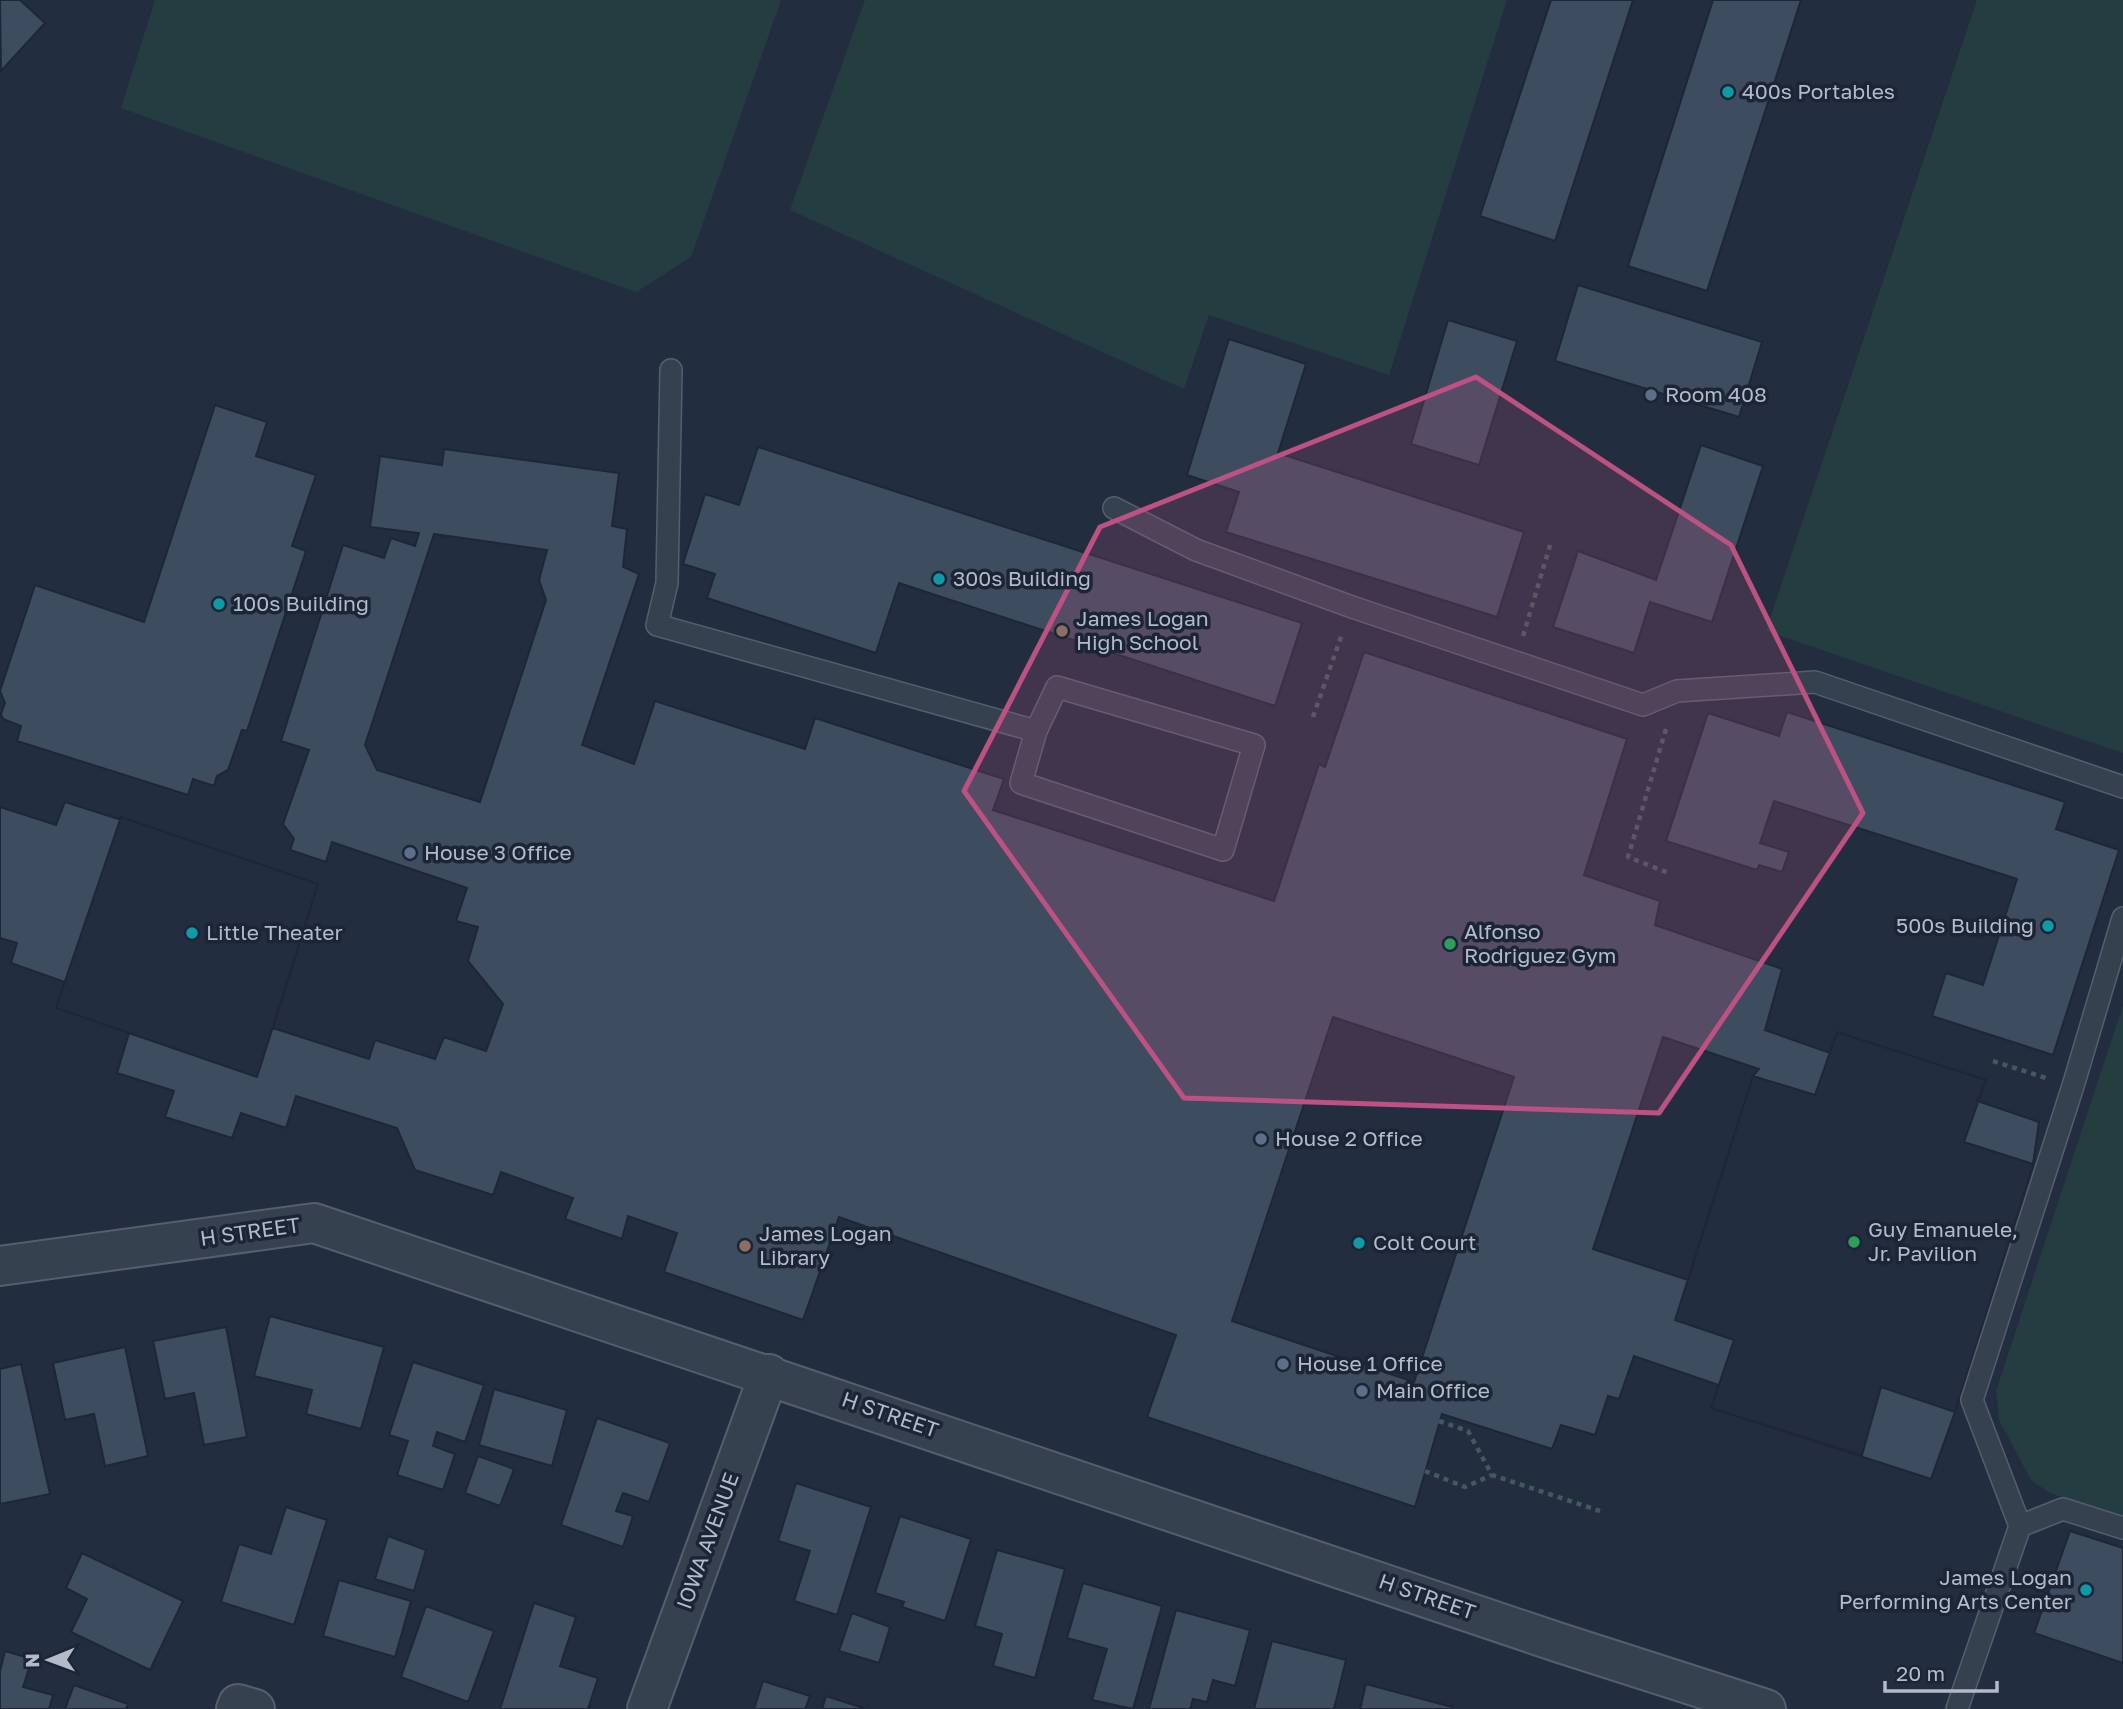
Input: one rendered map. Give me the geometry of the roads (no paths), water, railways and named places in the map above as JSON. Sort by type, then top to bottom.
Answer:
[{"type":"street","name":"H STREET","points":[[0,1266],[314,1223],[769,1374],[1558,1642],[1766,1709]]},
{"type":"street","name":"IOWA AVENUE","points":[[647,1709],[769,1374]]},
{"type":"lane","points":[[671,370],[667,583],[657,625],[1035,731]]},
{"type":"lane","points":[[1114,508],[1196,550],[1352,607],[1516,660],[1643,705],[1677,691],[1815,682],[2123,787]]},
{"type":"lane","points":[[1057,687],[1254,745],[1223,850],[1021,783],[1035,731],[1057,687]]},
{"type":"lane","points":[[1957,1709],[2020,1526],[1972,1400],[2073,1087],[2123,918]]},
{"type":"lane","points":[[2020,1526],[2063,1509],[2123,1528]]},
{"type":"place","name":"400s Portables","points":[[1728,92]]},
{"type":"place","name":"Room 408","points":[[1651,395]]},
{"type":"place","name":"300s Building","points":[[939,579]]},
{"type":"place","name":"100s Building","points":[[219,604]]},
{"type":"place","name":"James Logan High School","points":[[1062,631]]},
{"type":"place","name":"House 3 Office","points":[[410,853]]},
{"type":"place","name":"500s Building","points":[[2048,926]]},
{"type":"place","name":"Little Theater","points":[[192,933]]},
{"type":"place","name":"Alfonso Rodriguez Gym","points":[[1450,944]]},
{"type":"place","name":"House 2 Office","points":[[1261,1139]]},
{"type":"place","name":"Guy Emanuele, Jr. Pavilion","points":[[1854,1242]]},
{"type":"place","name":"Colt Court","points":[[1359,1243]]},
{"type":"place","name":"James Logan Library","points":[[745,1246]]},
{"type":"place","name":"House 1 Office","points":[[1283,1364]]},
{"type":"place","name":"Main Office","points":[[1362,1391]]},
{"type":"place","name":"James Logan Performing Arts Center","points":[[2086,1590]]}]
